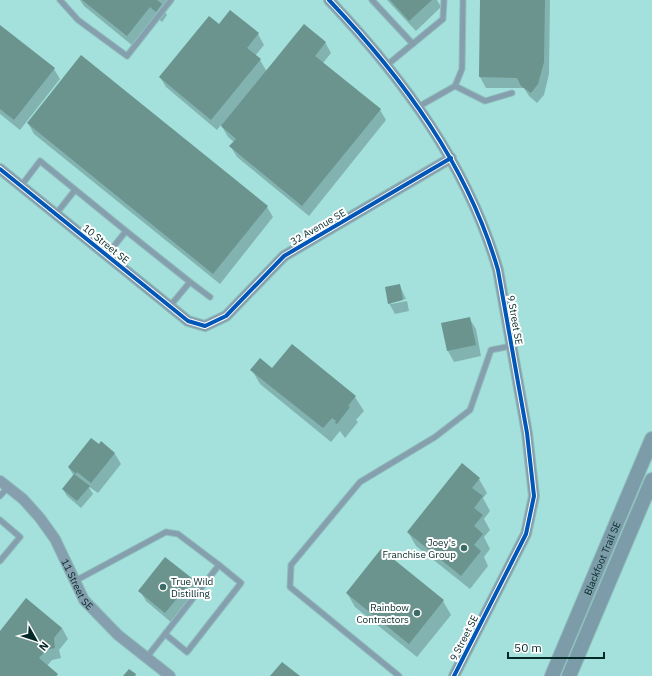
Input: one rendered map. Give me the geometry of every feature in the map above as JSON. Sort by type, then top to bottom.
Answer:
[{"type":"main road","name":"Blackfoot Trail SE","points":[[552,676],[652,439]]},
{"type":"main road","name":"Blackfoot Trail SE","points":[[569,676],[652,480]]},
{"type":"street","name":"9 Street SE","points":[[329,0],[387,65],[418,107],[450,158],[470,193],[491,245],[498,270],[512,346],[534,496],[526,534],[454,676]]},
{"type":"street","name":"32 Avenue SE","points":[[205,326],[226,316],[284,256],[450,158]]},
{"type":"street","name":"10 Street SE","points":[[0,169],[188,321],[205,326]]},
{"type":"street","name":"11 Street SE","points":[[4,484],[23,499],[40,518],[55,539],[84,600],[100,618],[170,676]]},
{"type":"lane","points":[[60,0],[78,20],[127,56],[171,0]]},
{"type":"lane","points":[[372,0],[413,44]]},
{"type":"lane","points":[[387,65],[443,19],[444,0]]},
{"type":"lane","points":[[418,107],[455,86],[462,69],[463,0]]},
{"type":"lane","points":[[455,86],[485,101],[512,93]]},
{"type":"lane","points":[[21,186],[40,161],[210,297]]},
{"type":"lane","points":[[56,214],[75,190]]},
{"type":"lane","points":[[106,255],[126,231]]},
{"type":"lane","points":[[170,306],[190,282]]},
{"type":"lane","points":[[399,676],[290,587],[291,565],[360,482],[435,437],[470,410],[492,350],[512,346]]},
{"type":"lane","points":[[0,496],[4,484]]},
{"type":"lane","points":[[0,520],[20,537],[0,561]]},
{"type":"lane","points":[[75,581],[166,532],[178,534],[241,583],[187,652],[165,634]]},
{"type":"lane","points":[[147,657],[219,566]]},
{"type":"building","points":[[82,0],[157,0],[162,4],[156,12],[150,7],[127,36]]},
{"type":"building","points":[[390,0],[432,0],[409,21]]},
{"type":"building","points":[[480,0],[545,0],[544,62],[538,84],[531,93],[521,86],[517,78],[479,77]]},
{"type":"building","points":[[230,10],[259,33],[247,48],[261,59],[211,120],[159,77],[209,16],[219,24]]},
{"type":"building","points":[[304,24],[326,42],[315,56],[381,109],[302,206],[229,146],[236,139],[221,126]]},
{"type":"building","points":[[0,25],[55,68],[14,120],[0,109]]},
{"type":"building","points":[[81,55],[268,206],[213,274],[27,123]]},
{"type":"building","points":[[400,284],[403,300],[388,304],[385,287]]},
{"type":"building","points":[[470,317],[476,345],[447,351],[441,323]]},
{"type":"building","points":[[292,344],[356,396],[348,406],[350,407],[337,424],[332,418],[323,428],[250,370],[260,358],[272,368]]},
{"type":"building","points":[[91,438],[99,444],[101,441],[115,453],[91,483],[68,467]]},
{"type":"building","points":[[462,463],[480,478],[472,488],[483,496],[474,508],[483,515],[474,526],[483,534],[474,545],[481,551],[461,576],[407,532]]},
{"type":"building","points":[[74,474],[90,486],[77,501],[62,489]]},
{"type":"building","points":[[381,549],[444,600],[409,644],[346,593]]},
{"type":"building","points":[[165,557],[193,579],[165,613],[138,591]]},
{"type":"building","points":[[26,598],[62,628],[54,638],[55,648],[46,650],[39,658],[58,674],[56,676],[0,676],[0,631]]},
{"type":"building","points":[[282,662],[300,676],[270,676]]},
{"type":"building","points":[[129,669],[136,674],[135,676],[123,676]]},
{"type":"cycle path","points":[[329,0],[382,60],[430,125],[451,159],[469,195],[485,232],[498,270],[527,433],[534,496],[526,534],[454,676]]},
{"type":"cycle path","points":[[0,169],[188,321],[205,326],[226,316],[284,256],[451,158]]},
{"type":"place","name":"Joey's Franchise Group","points":[[464,548]]},
{"type":"place","name":"True Wild Distilling","points":[[163,587]]},
{"type":"place","name":"Rainbow Contractors","points":[[417,613]]}]
